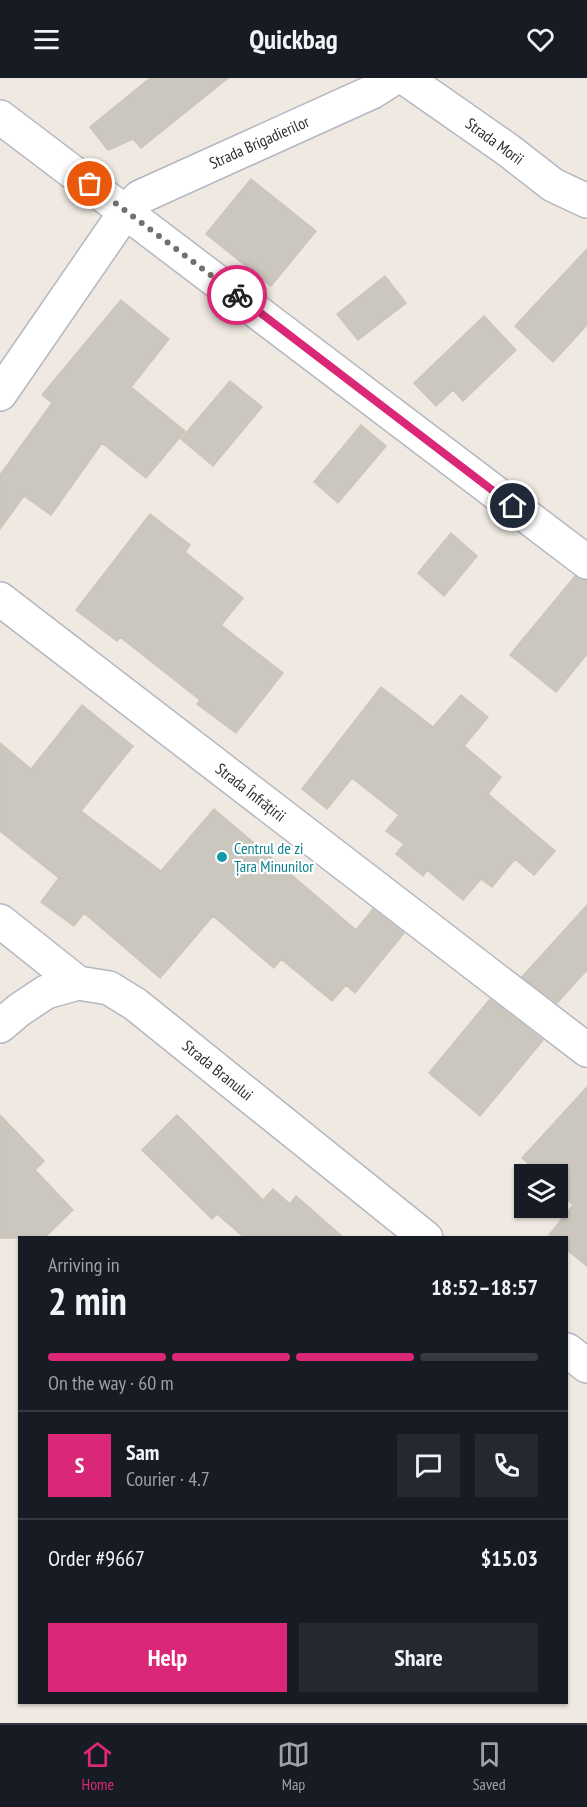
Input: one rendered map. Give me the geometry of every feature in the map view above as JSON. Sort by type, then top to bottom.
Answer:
[{"type":"street","name":"Strada Brigadierilor","points":[[0,394],[126,211],[140,197],[372,92],[394,78]]},
{"type":"street","name":"Strada Morii","points":[[405,78],[508,150],[553,185],[587,201]]},
{"type":"street","points":[[0,117],[587,562]]},
{"type":"street","name":"Strada Înfrățirii","points":[[0,600],[587,1050]]},
{"type":"street","name":"Strada Branului","points":[[0,921],[78,982],[109,988],[135,1004],[424,1236]]},
{"type":"street","points":[[0,1026],[46,992],[78,982]]},
{"type":"street","points":[[568,1351],[587,1366]]},
{"type":"building","points":[[150,78],[228,78],[141,148],[133,139],[108,150],[90,127]]},
{"type":"building","points":[[251,179],[316,231],[271,286],[206,234]]},
{"type":"building","points":[[587,249],[587,325],[553,362],[515,326]]},
{"type":"building","points":[[385,276],[406,303],[358,340],[337,314]]},
{"type":"building","points":[[121,300],[169,339],[131,387],[185,431],[146,478],[102,443],[51,515],[24,496],[0,529],[0,475],[52,403],[42,395]]},
{"type":"building","points":[[484,316],[516,350],[463,401],[453,390],[436,406],[414,383]]},
{"type":"building","points":[[230,381],[262,407],[213,466],[181,439]]},
{"type":"building","points":[[361,425],[386,446],[338,503],[314,482]]},
{"type":"building","points":[[150,514],[190,545],[185,552],[243,598],[221,625],[283,673],[236,733],[197,704],[200,700],[120,637],[117,641],[76,610]]},
{"type":"building","points":[[451,533],[477,556],[444,596],[418,573]]},
{"type":"building","points":[[575,576],[587,580],[587,654],[556,692],[510,655]]},
{"type":"building","points":[[381,687],[433,727],[461,695],[488,717],[464,746],[501,777],[488,794],[555,851],[534,875],[515,859],[492,887],[481,879],[463,900],[427,870],[423,876],[396,854],[404,844],[386,831],[399,815],[352,778],[327,809],[302,789]]},
{"type":"building","points":[[82,705],[133,746],[81,811],[161,871],[214,809],[356,930],[373,909],[404,933],[355,993],[346,985],[332,1001],[281,959],[274,968],[213,916],[160,978],[84,913],[74,926],[41,902],[59,878],[0,831],[0,743],[31,769]]},
{"type":"building","points":[[587,905],[587,970],[557,1003],[522,977]]},
{"type":"building","points":[[490,999],[543,1040],[480,1116],[429,1073]]},
{"type":"building","points":[[587,1087],[587,1266],[568,1251],[568,1236],[549,1235],[563,1218],[568,1218],[568,1211],[573,1205],[568,1200],[568,1164],[529,1164],[522,1158]]},
{"type":"building","points":[[0,1115],[44,1161],[35,1170],[73,1210],[46,1236],[0,1238]]},
{"type":"building","points":[[177,1115],[263,1200],[273,1189],[290,1204],[296,1196],[342,1236],[243,1236],[217,1214],[212,1219],[142,1150]]},
{"type":"way so far","points":[[90,184],[237,295]]},
{"type":"place","name":"Centrul de zi Țara Minunilor","points":[[222,857]]},
{"type":"route","points":[[237,295],[513,506]]}]
